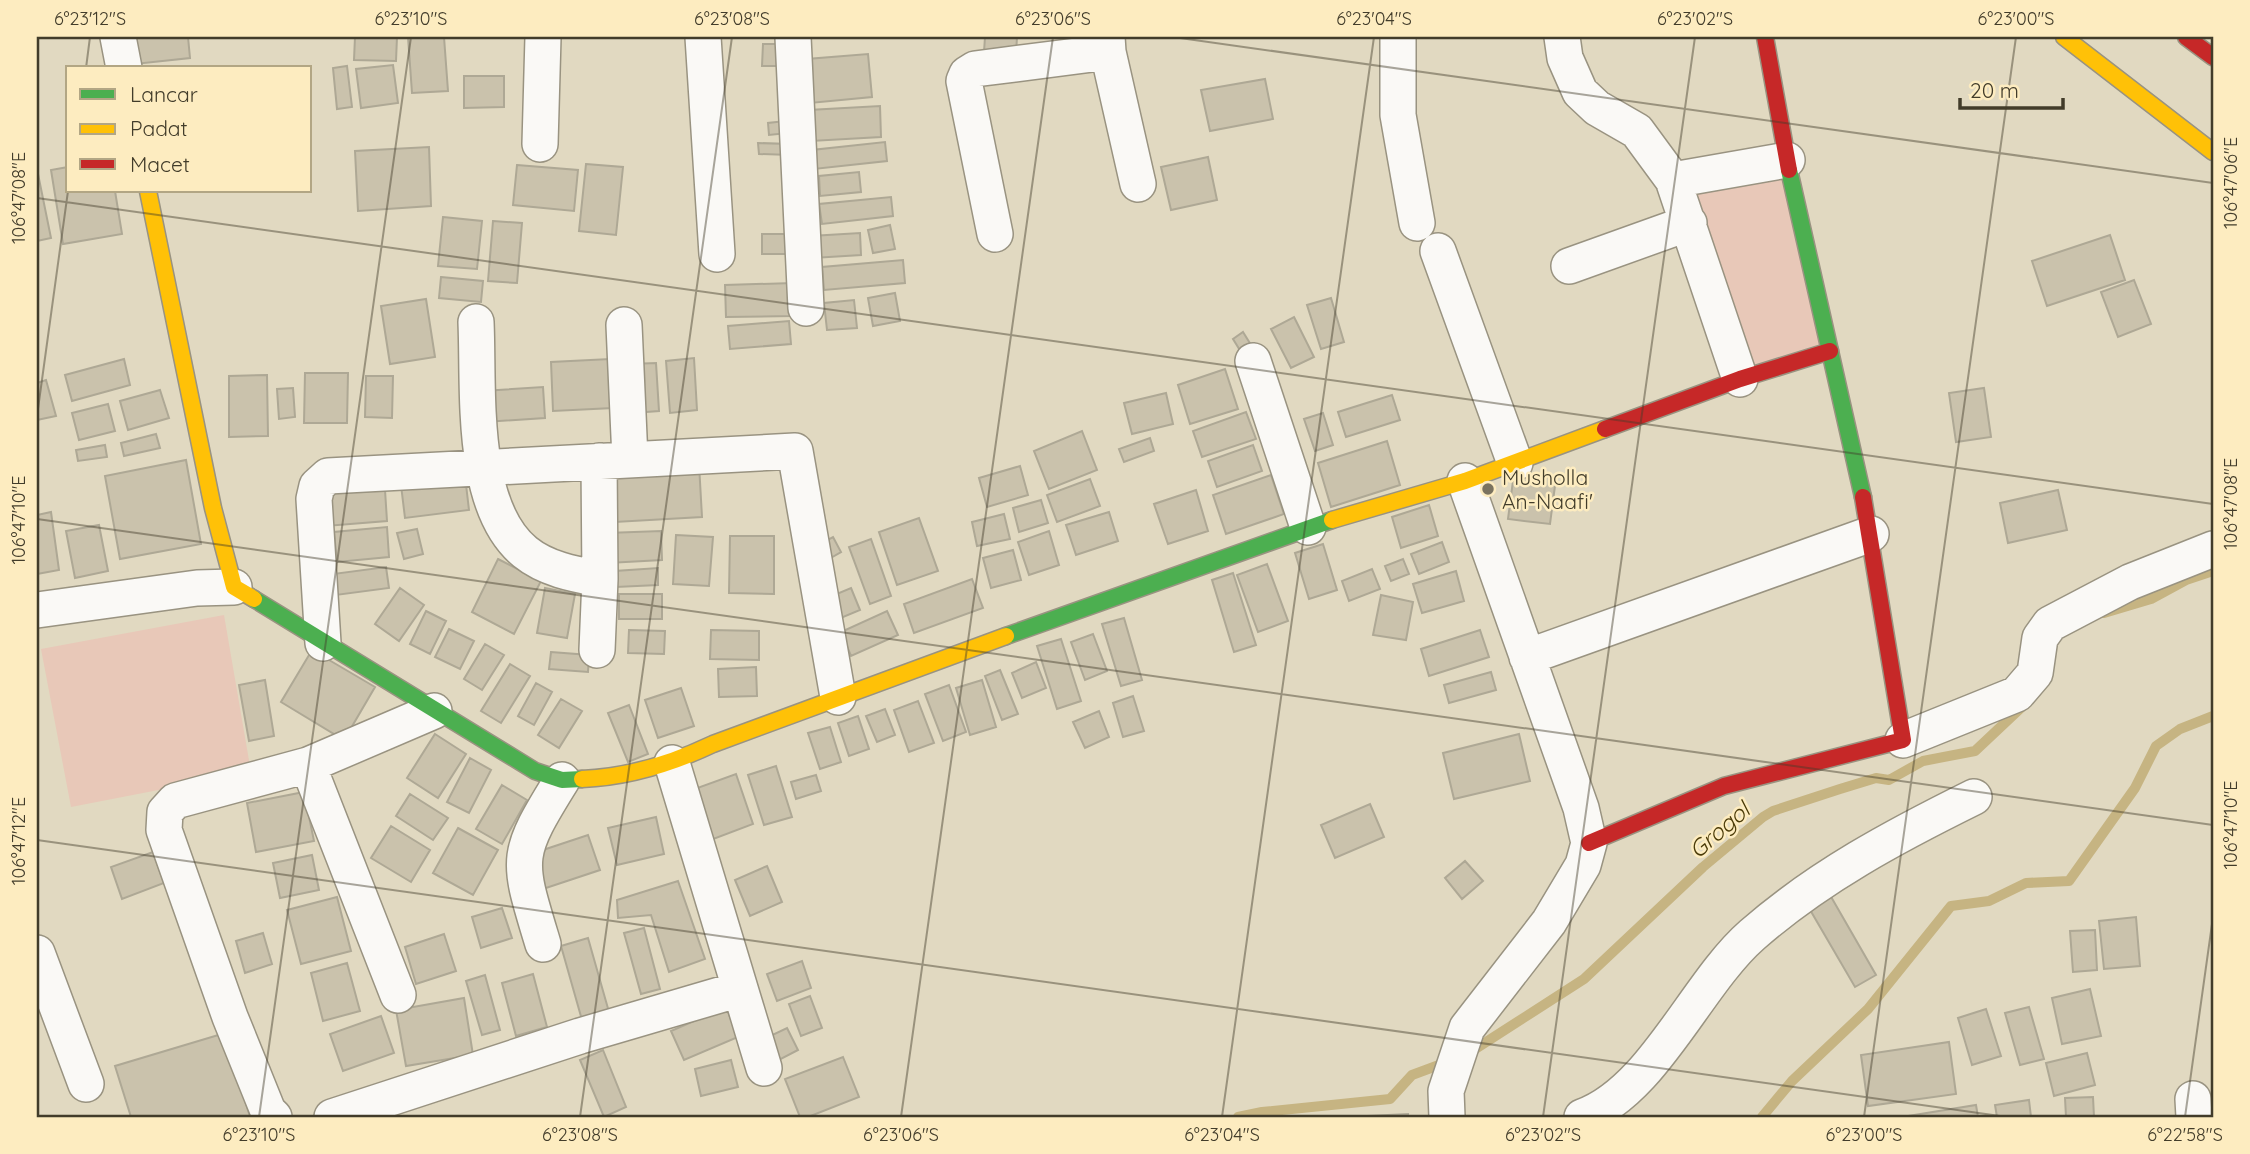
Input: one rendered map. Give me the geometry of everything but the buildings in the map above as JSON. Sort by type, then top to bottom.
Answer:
[{"type":"main road","points":[[1589,843],[1724,786],[1903,740],[1871,534],[1787,160],[1765,37]]},
{"type":"main road","points":[[2064,37],[2213,152]]},
{"type":"main road","points":[[2186,37],[2213,57]]},
{"type":"main road","points":[[148,192],[213,508],[234,587],[510,759],[562,780],[611,778],[672,763],[713,744],[838,696],[1308,527],[1465,481],[1740,379],[1830,351]]},
{"type":"street","points":[[118,37],[124,66]]},
{"type":"street","points":[[540,144],[543,37]]},
{"type":"street","points":[[703,37],[717,254]]},
{"type":"street","points":[[793,37],[806,308]]},
{"type":"street","points":[[1398,37],[1398,115],[1418,223]]},
{"type":"street","points":[[1562,37],[1565,58],[1580,92],[1597,108],[1637,131],[1673,180],[1740,379]]},
{"type":"street","points":[[995,234],[964,81],[967,74],[975,69],[1108,45],[1138,184]]},
{"type":"street","points":[[1673,180],[1787,160]]},
{"type":"street","points":[[1569,266],[1689,223]]},
{"type":"street","points":[[1438,251],[1515,463]]},
{"type":"street","points":[[475,323],[483,466],[496,512],[508,533],[526,553],[550,567],[600,579]]},
{"type":"street","points":[[597,650],[600,579],[614,460],[624,325]]},
{"type":"street","points":[[1253,361],[1308,527]]},
{"type":"street","points":[[323,643],[314,499],[320,482],[338,473],[795,451],[838,696]]},
{"type":"street","points":[[1446,1104],[1467,1028],[1549,922],[1576,879],[1589,843],[1581,808],[1465,481]]},
{"type":"street","points":[[1527,657],[1871,534]]},
{"type":"street","points":[[1903,740],[2017,694],[2035,674],[2040,638],[2050,624],[2130,582],[2213,549]]},
{"type":"street","points":[[37,610],[197,588],[234,587]]},
{"type":"street","points":[[274,1117],[268,1111],[230,1017],[164,830],[167,806],[188,796],[308,765],[434,711]]},
{"type":"street","points":[[672,763],[764,1068]]},
{"type":"street","points":[[308,765],[398,995]]},
{"type":"street","points":[[543,944],[524,877],[523,853],[532,828],[562,780]]},
{"type":"street","points":[[1582,1117],[1616,1098],[1647,1066],[1712,979],[1750,937],[1802,894],[1882,844],[1973,797]]},
{"type":"street","points":[[37,953],[86,1084]]},
{"type":"street","points":[[332,1117],[567,1040],[740,989]]},
{"type":"shaded area","points":[[1787,166],[1829,349],[1739,382],[1675,180]]},
{"type":"shaded area","points":[[224,615],[251,772],[71,807],[41,649]]},
{"type":"waterway","name":"Grogol","points":[[2104,613],[2151,599],[2186,580],[2213,571]]},
{"type":"waterway","name":"Grogol","points":[[1469,1053],[1584,979],[1703,867],[1763,817],[1773,811],[1876,778],[1889,780],[1923,761],[1975,751],[2026,703]]},
{"type":"waterway","name":"Grogol","points":[[1762,1117],[1792,1081],[1868,1009],[1951,906],[1989,901],[2026,883],[2069,881],[2135,788],[2156,746],[2180,729],[2213,716]]},
{"type":"waterway","name":"Grogol","points":[[1238,1117],[1262,1112],[1390,1099],[1412,1075],[1447,1062]]},
{"type":"traffic: fast","points":[[1789,170],[1863,497]]},
{"type":"traffic: fast","points":[[1006,636],[1332,520]]},
{"type":"traffic: fast","points":[[254,599],[535,771],[562,780],[582,779]]},
{"type":"traffic: slow","points":[[2064,37],[2213,152]]},
{"type":"traffic: slow","points":[[148,192],[213,508],[234,587],[254,599]]},
{"type":"traffic: slow","points":[[1332,520],[1465,481],[1605,429]]},
{"type":"traffic: slow","points":[[582,779],[616,776],[681,758],[1006,636]]},
{"type":"traffic: jam","points":[[1765,37],[1789,170]]},
{"type":"traffic: jam","points":[[2186,37],[2213,57]]},
{"type":"traffic: jam","points":[[1605,429],[1740,379],[1830,351]]},
{"type":"traffic: jam","points":[[1589,843],[1724,786],[1903,740],[1863,497]]},
{"type":"place","name":"Musholla An-Naafi'","points":[[1488,489]]}]
